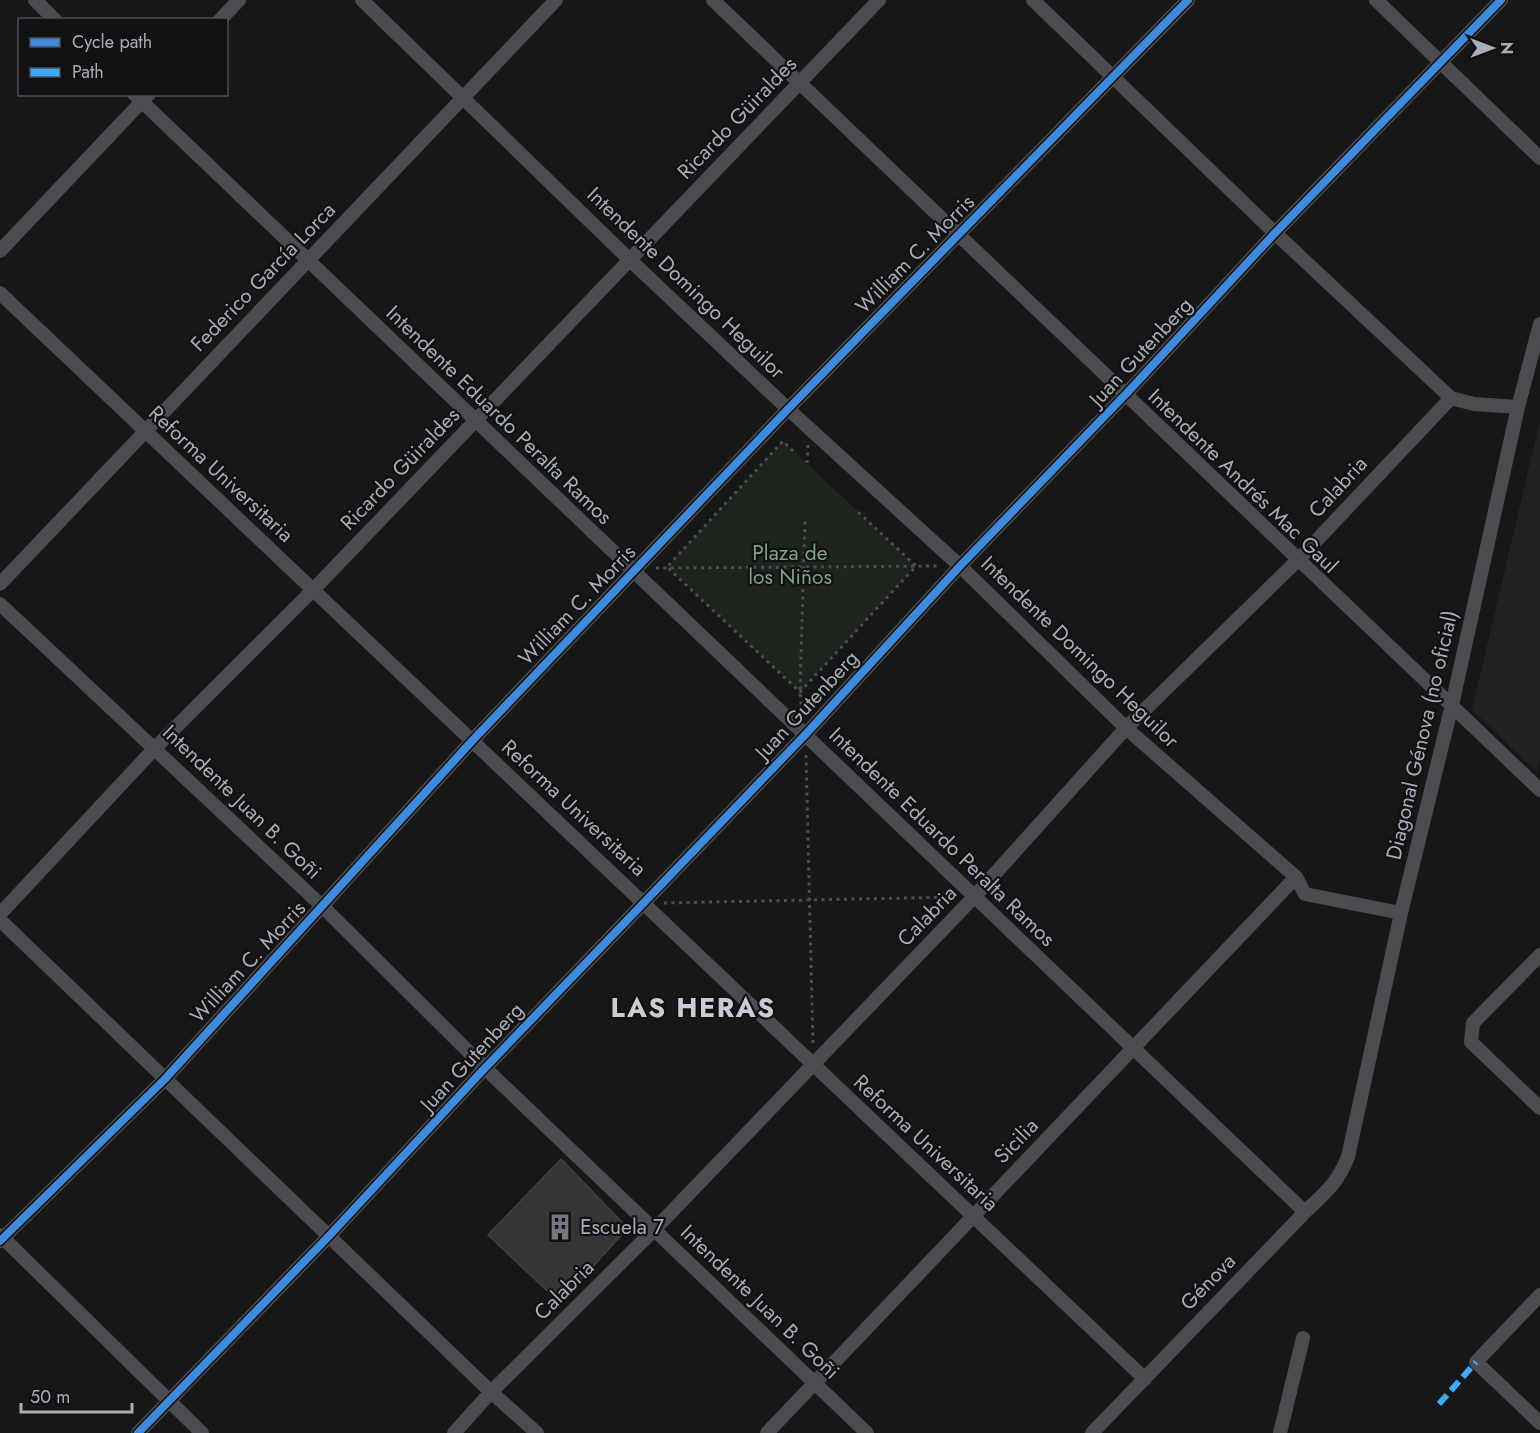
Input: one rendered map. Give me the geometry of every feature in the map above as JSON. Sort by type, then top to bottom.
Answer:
[{"type":"street","points":[[35,0],[53,18]]},
{"type":"street","points":[[222,18],[239,0]]},
{"type":"street","name":"Intendente Domingo Heguilor","points":[[362,0],[630,260],[788,409],[960,566],[1126,728],[1296,877],[1305,894],[1401,913]]},
{"type":"street","name":"Federico García Lorca","points":[[0,584],[556,0]]},
{"type":"street","name":"Intendente Andrés Mac Gaul","points":[[713,0],[1540,790]]},
{"type":"street","name":"Ricardo Güiraldes","points":[[0,914],[155,748],[313,591],[879,0]]},
{"type":"street","points":[[1033,0],[1275,233],[1451,398],[1474,404],[1518,407]]},
{"type":"street","name":"William C. Morris","points":[[1,1238],[165,1079],[323,908],[472,741],[788,409],[1188,0]]},
{"type":"street","points":[[1376,0],[1540,158]]},
{"type":"street","name":"Juan Gutenberg","points":[[138,1433],[329,1236],[485,1068],[805,735],[960,566],[1126,394],[1275,233],[1501,0]]},
{"type":"street","points":[[0,251],[141,97]]},
{"type":"street","name":"Intendente Eduardo Peralta Ramos","points":[[141,97],[633,572],[1305,1212]]},
{"type":"street","name":"Reforma Universitaria","points":[[0,293],[1145,1379]]},
{"type":"street","name":"Diagonal Génova (no oficial)","points":[[1348,1157],[1401,913],[1452,705],[1518,407],[1540,324]]},
{"type":"street","name":"Calabria","points":[[454,1433],[491,1392],[654,1230],[974,897],[1126,728],[1299,559],[1451,398]]},
{"type":"street","name":"Intendente Juan B. Goñi","points":[[0,604],[323,908],[485,1068],[867,1433]]},
{"type":"street","name":"Sicilia","points":[[767,1433],[1296,877]]},
{"type":"street","points":[[0,920],[491,1392],[537,1433]]},
{"type":"street","points":[[1539,957],[1473,1023],[1471,1042],[1540,1108]]},
{"type":"street","name":"Génova","points":[[1092,1433],[1305,1212],[1334,1185],[1348,1157]]},
{"type":"street","points":[[1,1238],[202,1433]]},
{"type":"street","points":[[1540,1295],[1476,1362],[1540,1423]]},
{"type":"street","points":[[1280,1433],[1303,1338]]},
{"type":"path","points":[[667,567],[783,441],[793,451]]},
{"type":"path","points":[[857,511],[916,566]]},
{"type":"path","points":[[805,519],[800,692],[805,735],[813,1065]]},
{"type":"path","points":[[800,692],[916,566]]},
{"type":"path","points":[[633,572],[667,567],[960,566]]},
{"type":"path","points":[[667,567],[800,692]]},
{"type":"path","points":[[644,904],[974,897]]},
{"type":"shaded area","points":[[1540,420],[1540,760],[1537,772],[1472,710]]},
{"type":"green space","name":"Plaza de los Niños","points":[[783,441],[916,566],[800,692],[667,567]]},
{"type":"building","name":"Escuela 7","points":[[561,1159],[622,1222],[624,1232],[560,1303],[488,1235]]},
{"type":"marked path","points":[[1439,1404],[1476,1362]]},
{"type":"cycle path","points":[[0,1241],[165,1079],[472,741],[788,409],[1188,0]]},
{"type":"cycle path","points":[[138,1433],[329,1236],[485,1068],[805,735],[960,566],[1126,394],[1275,233],[1501,0]]},
{"type":"place","name":"Escuela 7","points":[[560,1227]]},
{"type":"district","name":"LAS HERAS","points":[[693,1008]]}]
